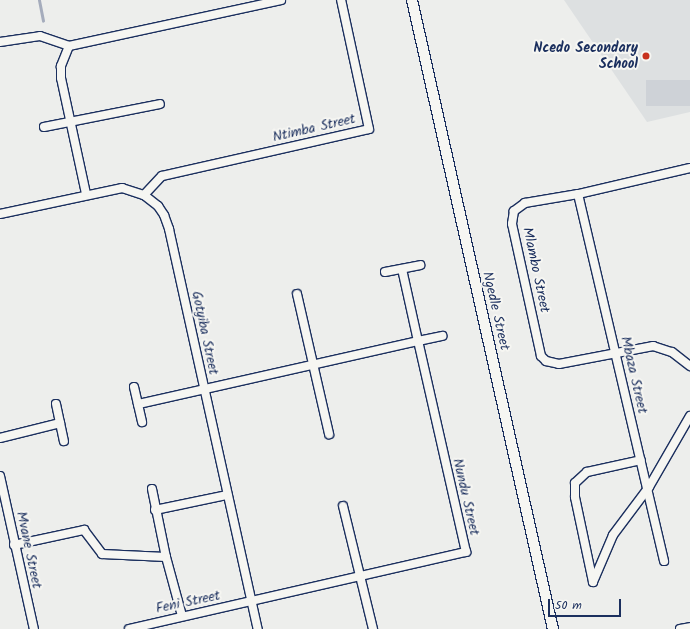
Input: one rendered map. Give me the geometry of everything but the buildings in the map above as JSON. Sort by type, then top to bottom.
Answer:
[{"type":"street","points":[[0,42],[40,36],[69,46],[281,0]]},
{"type":"street","name":"Ntimba Street","points":[[144,195],[162,176],[369,129],[341,0]]},
{"type":"street","name":"Ngedle Street","points":[[412,0],[553,629]]},
{"type":"street","points":[[69,46],[60,72],[86,194]]},
{"type":"street","points":[[44,127],[71,123],[160,104]]},
{"type":"street","name":"Mlambo Street","points":[[690,168],[578,194],[525,203],[518,206],[512,217],[514,233],[541,356],[551,364],[559,364],[615,351],[645,346],[661,347],[672,352],[690,366]]},
{"type":"street","name":"Gotyiba Street","points":[[0,214],[86,194],[122,188],[144,195],[158,206],[169,229],[258,629]]},
{"type":"street","name":"Mbaza Street","points":[[578,194],[641,460],[649,487],[664,562]]},
{"type":"street","points":[[385,272],[420,265]]},
{"type":"street","name":"Nundu Street","points":[[252,602],[360,578],[466,552],[402,269]]},
{"type":"street","points":[[297,294],[329,434]]},
{"type":"street","points":[[138,404],[442,336]]},
{"type":"street","points":[[134,387],[142,422]]},
{"type":"street","points":[[56,404],[64,441]]},
{"type":"street","points":[[641,460],[587,472],[575,483],[575,497],[593,582],[614,535],[649,487],[690,416]]},
{"type":"street","points":[[0,438],[60,422]]},
{"type":"street","name":"Mvane Street","points":[[0,476],[14,545],[34,629]]},
{"type":"street","points":[[152,489],[155,510],[166,558],[182,616]]},
{"type":"street","points":[[155,510],[227,495]]},
{"type":"street","points":[[344,506],[372,629]]},
{"type":"street","points":[[14,545],[84,530],[102,554],[166,558]]},
{"type":"street","name":"Feni Street","points":[[129,629],[182,616],[252,602]]},
{"type":"street","points":[[680,629],[690,627]]},
{"type":"shaded area","name":"Ncedo Secondary School","points":[[564,0],[690,0],[690,112],[647,122]]},
{"type":"shaded area","points":[[646,80],[690,80],[690,106],[646,106]]},
{"type":"waterway","points":[[39,0],[43,21]]},
{"type":"place","name":"Ncedo Secondary School","points":[[646,56]]}]
